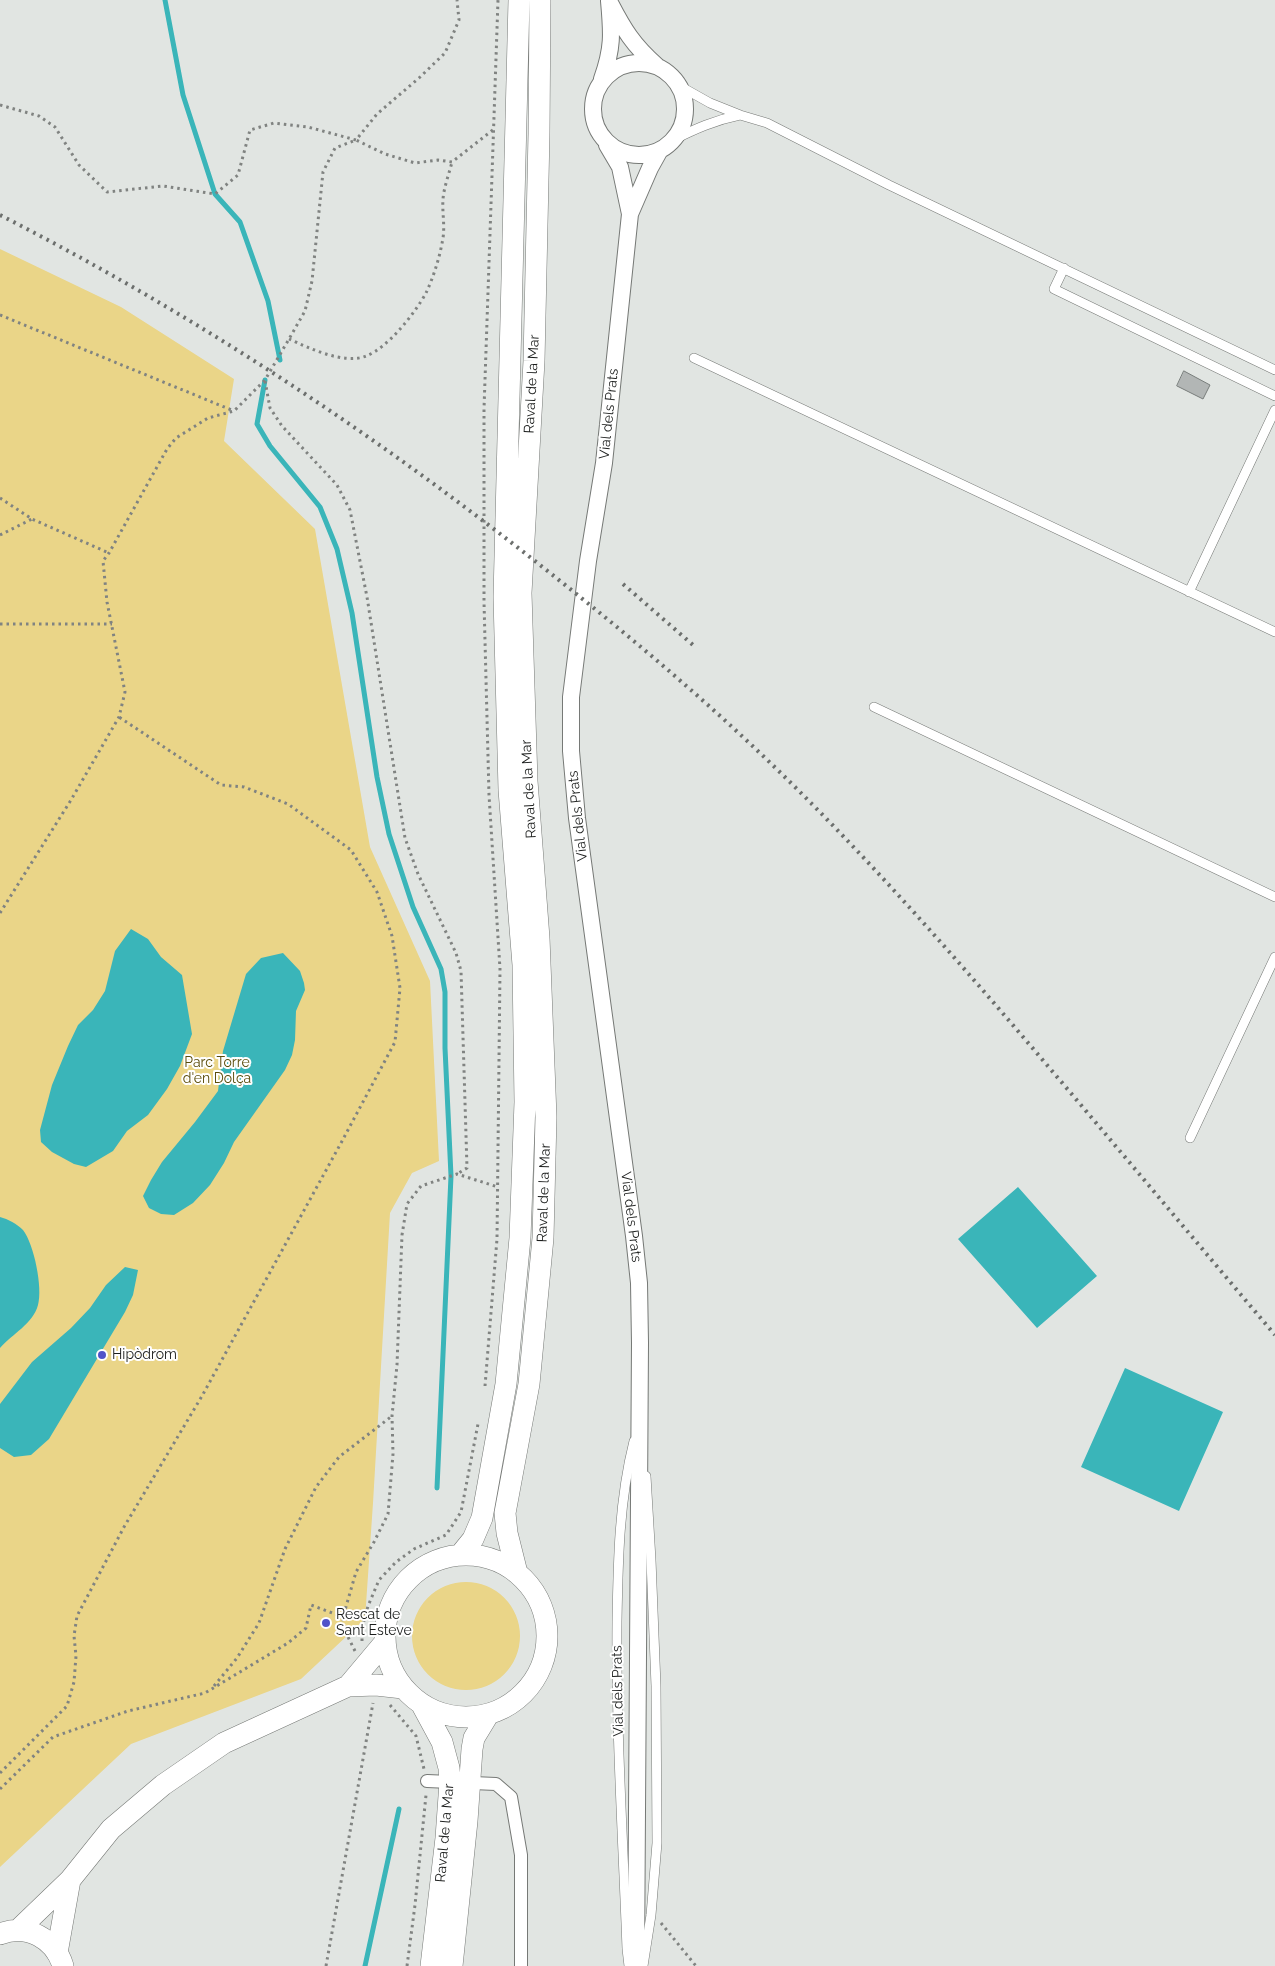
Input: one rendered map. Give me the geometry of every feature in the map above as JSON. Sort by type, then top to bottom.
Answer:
[{"type":"street","name":"Raval de la Mar","points":[[460,1555],[474,1539],[482,1518],[506,1384],[520,1238],[525,1102],[523,966],[509,790],[504,597],[519,0]]},
{"type":"street","name":"Raval de la Mar","points":[[517,1573],[506,1532],[505,1513],[529,1384],[543,1238],[546,1117],[540,938],[527,781],[521,593],[534,361],[540,0]]},
{"type":"street","name":"Vial dels Prats","points":[[609,1],[625,33],[639,50],[670,75],[678,85],[685,107],[680,130],[650,168],[630,214]]},
{"type":"street","name":"Vial dels Prats","points":[[609,1],[612,37],[609,60],[594,95],[592,109],[594,124],[620,166],[630,214],[604,464],[577,641],[571,697],[570,751],[577,818],[634,1236],[639,1292],[636,1966]]},
{"type":"street","points":[[601,82],[608,74],[627,64],[638,63],[659,67]]},
{"type":"street","points":[[601,137],[609,145],[628,155],[650,154],[667,145]]},
{"type":"street","name":"Raval de la Mar","points":[[460,1555],[484,1557],[507,1566],[517,1573],[534,1592],[542,1609],[547,1627],[546,1653],[530,1687],[511,1704],[488,1715],[474,1718],[454,1717],[422,1705],[403,1688],[394,1674],[388,1659],[385,1642],[385,1626],[389,1611],[395,1596],[404,1583],[415,1572],[429,1563],[460,1555]]},
{"type":"street","points":[[348,1686],[385,1642]]},
{"type":"street","points":[[9,1932],[70,1880],[110,1829],[163,1785],[224,1744],[348,1686],[376,1685],[403,1688]]},
{"type":"street","name":"Raval de la Mar","points":[[422,1705],[442,1742],[449,1768],[460,1783],[452,1966]]},
{"type":"street","name":"Raval de la Mar","points":[[430,1966],[446,1838],[474,1738],[488,1715]]},
{"type":"street","points":[[427,1780],[496,1784],[511,1797],[521,1855],[522,1966]]},
{"type":"street","points":[[60,1959],[70,1880]]},
{"type":"street","points":[[9,1932],[28,1931],[45,1939],[60,1959]]},
{"type":"lane","name":"Vial dels Prats","points":[[678,85],[710,103],[767,123],[888,185],[1275,370]]},
{"type":"lane","points":[[667,145],[698,127],[720,119],[740,115]]},
{"type":"lane","points":[[1064,268],[1054,289],[1275,396]]},
{"type":"lane","points":[[694,358],[1275,632]]},
{"type":"lane","points":[[1190,592],[1275,410]]},
{"type":"lane","points":[[874,707],[1275,897]]},
{"type":"lane","points":[[1190,1138],[1275,957]]},
{"type":"lane","name":"Vial dels Prats","points":[[639,1418],[648,1493],[656,1686],[657,1843],[651,1915],[643,1966]]},
{"type":"lane","name":"Vial dels Prats","points":[[629,1966],[616,1682],[620,1520],[626,1472],[639,1418]]},
{"type":"path","points":[[0,913],[71,800],[119,717],[125,692],[112,624],[103,561],[139,496],[167,449],[176,438],[208,418],[234,411],[264,380],[280,356],[305,311],[312,281],[323,172],[335,148],[356,140],[377,114],[445,53],[459,20],[457,0]]},
{"type":"path","points":[[485,1390],[497,1239],[498,1187],[500,969],[489,795],[484,592],[484,409],[498,0]]},
{"type":"path","points":[[0,105],[39,116],[55,127],[79,166],[107,192],[164,186],[215,194],[238,175],[250,130],[274,123],[308,128],[356,140],[385,154],[415,163],[438,160],[452,162]]},
{"type":"path","points":[[289,339],[321,352],[346,358],[366,357],[386,343],[407,320],[425,293],[435,269],[443,237],[443,199],[452,162],[494,129]]},
{"type":"path","points":[[0,315],[234,411]]},
{"type":"path","points":[[264,380],[270,408],[282,426],[337,485],[350,510],[367,597],[405,838],[418,874],[456,953],[461,971],[467,1168],[457,1174],[422,1186],[407,1204],[402,1235],[398,1296],[397,1365],[392,1416],[393,1454],[388,1514],[356,1572],[342,1617],[344,1629],[354,1649],[366,1663]]},
{"type":"path","points":[[0,498],[32,519],[109,553]]},
{"type":"path","points":[[0,535],[32,519]]},
{"type":"path","points":[[0,624],[112,624]]},
{"type":"path","points":[[0,1773],[67,1706],[74,1682],[76,1656],[74,1636],[77,1616],[124,1527],[202,1396],[341,1143],[394,1042],[400,988],[392,936],[377,892],[351,850],[288,804],[244,787],[221,785],[119,717]]},
{"type":"path","points":[[457,1174],[498,1187]]},
{"type":"path","points":[[212,1688],[237,1658],[260,1622],[285,1549],[316,1487],[339,1457],[392,1416]]},
{"type":"path","points":[[366,1663],[362,1647],[362,1628],[368,1606],[379,1580],[396,1562],[414,1549],[446,1535],[461,1512],[480,1418]]},
{"type":"path","points":[[0,1789],[53,1737],[128,1711],[206,1693],[288,1643],[306,1628],[311,1605],[342,1617]]},
{"type":"path","points":[[376,1685],[416,1736],[427,1780],[415,1905],[406,1966]]},
{"type":"path","points":[[326,1966],[376,1685]]},
{"type":"path","points":[[651,1915],[679,1943],[696,1966]]},
{"type":"green space","name":"Parc Torre d'en Dolça","points":[[0,249],[121,307],[234,379],[224,441],[315,529],[370,847],[430,981],[439,1161],[412,1173],[390,1213],[365,1619],[301,1679],[131,1744],[0,1867]]},
{"type":"green space","points":[[466,1582],[487,1586],[504,1598],[516,1615],[520,1636],[516,1657],[504,1674],[487,1686],[466,1690],[445,1686],[428,1674],[416,1657],[412,1636],[416,1615],[428,1598],[445,1586]]},
{"type":"water","points":[[131,929],[148,939],[161,957],[182,975],[192,1034],[180,1066],[167,1089],[148,1115],[127,1131],[113,1151],[86,1167],[74,1164],[52,1152],[41,1142],[40,1130],[52,1085],[68,1046],[78,1025],[93,1010],[105,991],[115,951]]},
{"type":"water","points":[[283,953],[300,971],[305,990],[296,1011],[295,1040],[292,1055],[285,1070],[234,1142],[224,1163],[210,1185],[193,1203],[174,1215],[161,1214],[149,1208],[143,1196],[162,1162],[218,1091],[223,1051],[246,974],[261,958]]},
{"type":"water","points":[[1018,1187],[1097,1276],[1037,1328],[958,1239]]},
{"type":"water","points":[[0,1217],[9,1220],[23,1230],[31,1245],[38,1277],[39,1297],[38,1305],[32,1318],[0,1348]]},
{"type":"water","points":[[125,1267],[138,1270],[133,1295],[125,1312],[49,1439],[31,1455],[14,1457],[0,1448],[0,1404],[32,1362],[71,1328],[90,1308],[106,1285]]},
{"type":"water","points":[[1125,1368],[1223,1412],[1179,1511],[1081,1467]]},
{"type":"building","points":[[1184,371],[1210,385],[1203,399],[1177,386]]},
{"type":"waterway","points":[[165,0],[183,95],[215,194],[240,222],[268,301],[280,360]]},
{"type":"waterway","points":[[265,380],[257,424],[270,446],[320,507],[337,549],[352,613],[377,777],[389,834],[413,907],[441,969],[445,992],[445,1048],[451,1176],[437,1488]]},
{"type":"waterway","points":[[365,1966],[399,1809]]},
{"type":"railway","points":[[0,215],[142,292],[279,377],[346,422],[412,468],[540,565],[640,646],[705,703],[799,791],[906,904],[1008,1020],[1275,1335]]},
{"type":"railway","points":[[623,584],[693,645]]},
{"type":"place","name":"Hipòdrom","points":[[102,1355]]},
{"type":"place","name":"Rescat de Sant Esteve","points":[[326,1623]]}]
